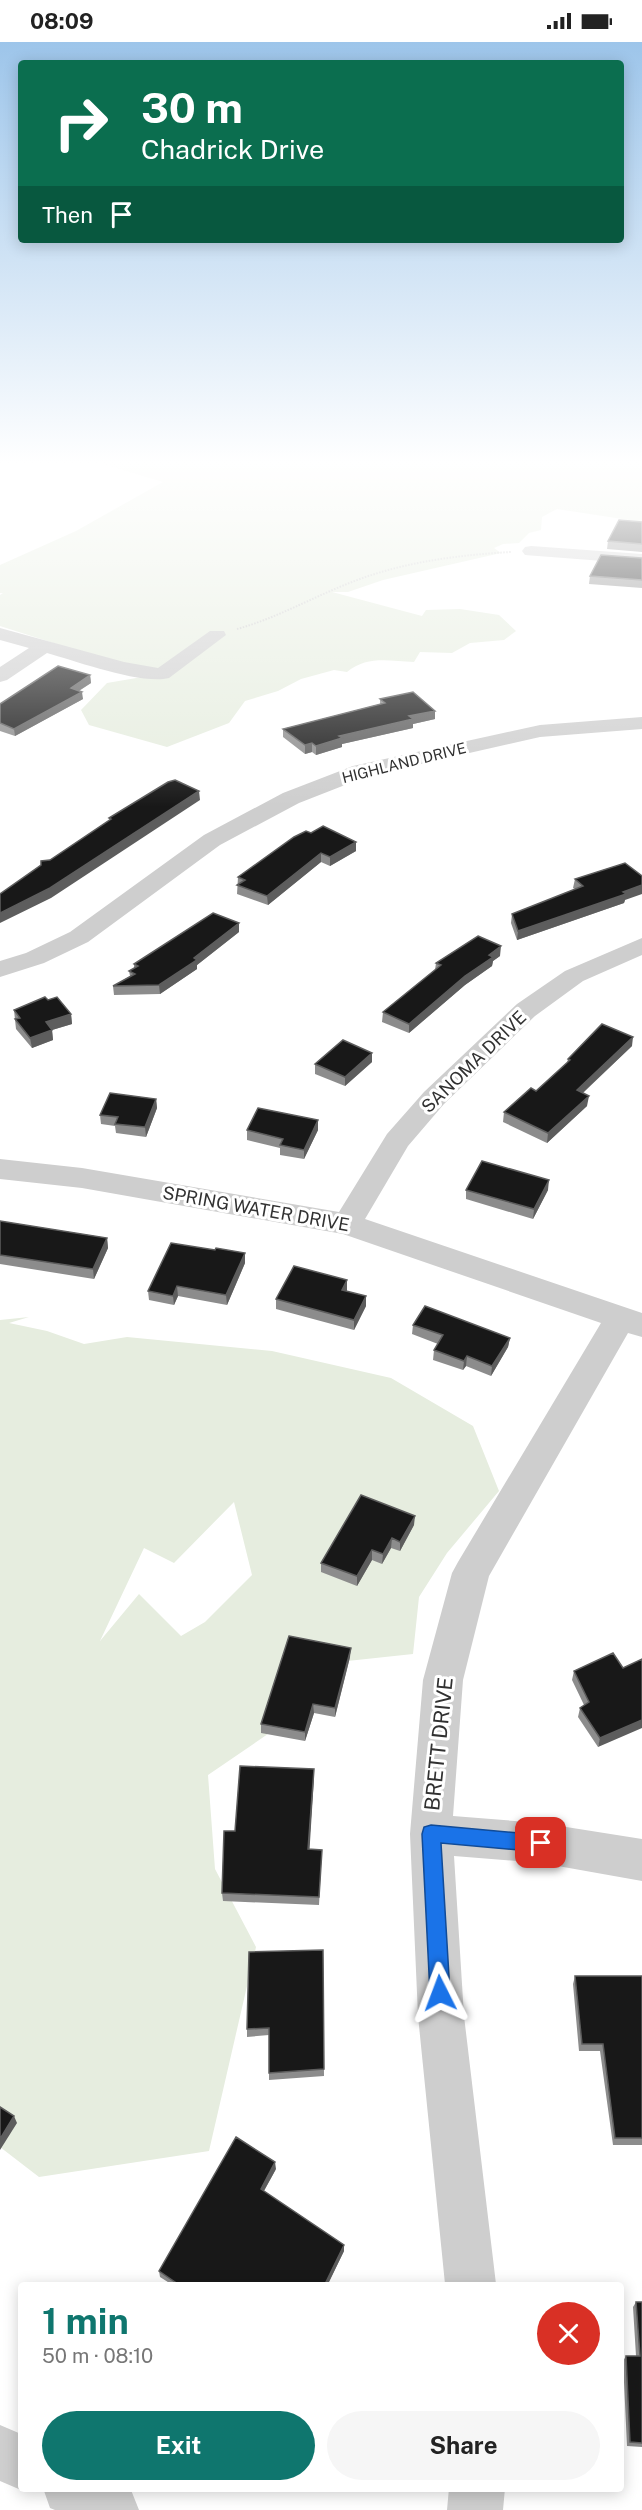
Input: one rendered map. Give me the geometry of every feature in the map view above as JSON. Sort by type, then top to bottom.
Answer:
[{"type":"street","points":[[0,634],[123,668],[162,674],[217,635]]},
{"type":"street","points":[[0,675],[44,646]]},
{"type":"street","name":"HIGHLAND DRIVE","points":[[0,969],[34,958],[78,937],[212,840],[291,798],[361,771],[540,731],[642,723]]},
{"type":"street","name":"SANOMA DRIVE","points":[[347,1224],[397,1141],[434,1098],[526,1010],[574,976],[642,946]]},
{"type":"street","name":"SPRING WATER DRIVE","points":[[0,1169],[82,1178],[347,1224],[631,1321]]},
{"type":"street","name":"BRETT DRIVE","points":[[470,2282],[441,2016],[431,1834],[443,1680],[471,1573],[631,1321]]},
{"type":"street","points":[[431,1834],[541,1843],[642,1860]]},
{"type":"street","points":[[0,2452],[18,2461]]},
{"type":"street","points":[[77,2492],[111,2510]]},
{"type":"street","points":[[475,2510],[477,2492]]},
{"type":"path","points":[[217,635],[262,622],[354,581],[369,577]]},
{"type":"shaded area","points":[[0,577],[395,577],[348,592],[332,592],[422,616],[426,610],[460,609],[499,615],[516,631],[504,640],[470,643],[452,653],[420,652],[414,662],[371,661],[347,672],[334,670],[301,679],[278,691],[245,701],[229,723],[167,747],[89,725],[81,710],[107,683],[154,675],[0,626],[0,595],[3,593],[0,593]]},
{"type":"shaded area","points":[[29,1317],[9,1323],[47,1331],[84,1344],[127,1337],[272,1351],[391,1378],[473,1426],[499,1491],[447,1553],[419,1597],[413,1654],[310,1665],[284,1723],[208,1775],[215,1869],[256,1947],[209,2151],[39,2177],[0,2147],[0,1320]],"holes":[[[234,1502],[252,1575],[205,1622],[181,1636],[139,1594],[100,1641],[144,1548],[174,1563]]]},
{"type":"building","points":[[605,577],[642,577],[642,580]]},
{"type":"building","points":[[58,666],[90,675],[71,688],[82,692],[14,729],[0,723],[0,704]]},
{"type":"building","points":[[413,692],[435,711],[409,716],[413,719],[339,736],[342,738],[316,746],[312,743],[305,745],[283,729],[385,703],[380,699]]},
{"type":"building","points":[[175,780],[199,791],[50,888],[0,913],[0,894],[41,865],[41,861],[50,860],[111,819],[109,818]]},
{"type":"building","points":[[323,826],[356,842],[330,857],[321,853],[267,896],[237,885],[245,880],[238,877],[294,837],[306,831],[311,833]]},
{"type":"building","points":[[625,863],[642,876],[642,885],[623,892],[626,894],[518,931],[512,914],[583,886],[575,879]]},
{"type":"building","points":[[213,913],[239,923],[194,958],[197,960],[159,985],[113,986],[135,974],[129,971],[138,966],[134,964]]},
{"type":"building","points":[[478,936],[501,946],[489,955],[493,957],[465,976],[409,1024],[383,1012],[441,965],[436,963]]},
{"type":"building","points":[[45,997],[48,1000],[57,997],[71,1014],[46,1022],[52,1030],[30,1038],[15,1019],[20,1018],[14,1010]]},
{"type":"building","points":[[602,1024],[633,1037],[577,1090],[589,1096],[548,1133],[504,1112],[531,1088],[536,1091],[570,1060],[568,1059]]},
{"type":"building","points":[[343,1040],[372,1053],[345,1077],[315,1064]]},
{"type":"building","points":[[110,1093],[156,1099],[145,1127],[115,1124],[118,1117],[100,1115]]},
{"type":"building","points":[[258,1108],[318,1120],[304,1150],[280,1145],[283,1139],[247,1130]]},
{"type":"building","points":[[482,1161],[549,1180],[534,1209],[466,1190]]},
{"type":"building","points":[[0,1221],[107,1238],[93,1269],[0,1255]]},
{"type":"building","points":[[171,1243],[245,1253],[226,1295],[177,1286],[173,1296],[148,1291]]},
{"type":"building","points":[[294,1266],[347,1280],[342,1290],[366,1296],[354,1320],[276,1299]]},
{"type":"building","points":[[425,1306],[510,1338],[492,1366],[467,1356],[464,1361],[434,1350],[443,1335],[413,1325]]},
{"type":"building","points":[[361,1495],[415,1516],[400,1542],[392,1538],[383,1554],[372,1550],[357,1576],[321,1563]]},
{"type":"building","points":[[289,1636],[351,1648],[335,1708],[313,1704],[305,1732],[261,1724]]},
{"type":"building","points":[[613,1653],[623,1668],[642,1659],[642,1720],[600,1738],[580,1708],[589,1702],[574,1671]]},
{"type":"building","points":[[240,1766],[314,1769],[308,1849],[322,1850],[319,1897],[222,1893],[224,1831],[235,1831]]},
{"type":"building","points":[[323,1950],[324,2069],[269,2073],[269,2028],[247,2029],[249,1952]]},
{"type":"building","points":[[575,1976],[642,1976],[642,2138],[615,2138],[603,2044],[582,2044]]},
{"type":"building","points":[[0,2107],[14,2116],[0,2139]]},
{"type":"building","points":[[236,2137],[275,2162],[261,2189],[344,2245],[326,2282],[175,2282],[159,2271]]},
{"type":"building","points":[[636,2302],[642,2302],[642,2443],[630,2442],[626,2356],[640,2356]]},
{"type":"route","points":[[440,1993],[431,1834],[541,1843]]}]
